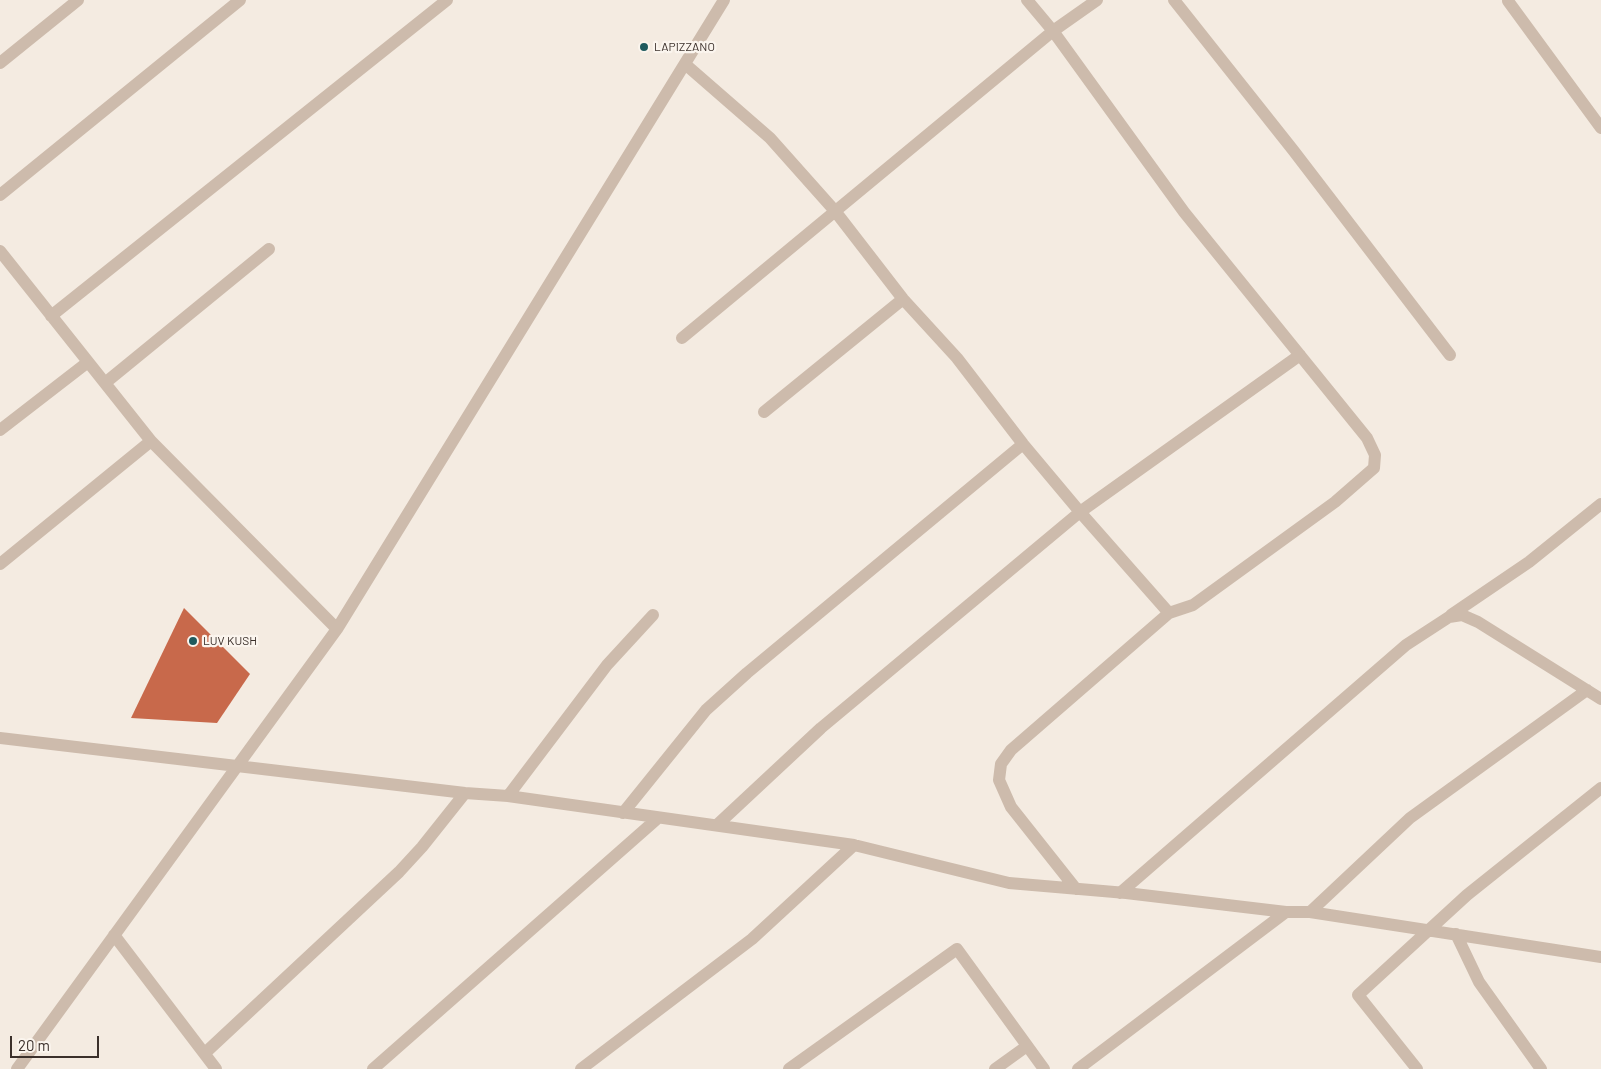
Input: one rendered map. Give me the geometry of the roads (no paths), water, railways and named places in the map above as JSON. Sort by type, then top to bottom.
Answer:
[{"type":"street","points":[[0,63],[78,0]]},
{"type":"street","points":[[0,195],[240,0]]},
{"type":"street","points":[[51,316],[447,0]]},
{"type":"street","points":[[17,1069],[336,629],[724,0]]},
{"type":"street","points":[[1027,0],[1053,31],[1184,212],[1367,438],[1375,455],[1374,468],[1335,502],[1193,605],[1169,613],[1011,750],[1001,764],[999,780],[1012,807],[1076,889]]},
{"type":"street","points":[[682,338],[1053,31],[1097,0]]},
{"type":"street","points":[[1174,0],[1293,150],[1450,355]]},
{"type":"street","points":[[1508,0],[1601,128]]},
{"type":"street","points":[[685,64],[770,138],[835,211],[903,299],[957,358],[1080,512],[1169,613]]},
{"type":"street","points":[[104,383],[269,249]]},
{"type":"street","points":[[0,251],[151,441],[336,629]]},
{"type":"street","points":[[764,412],[903,299]]},
{"type":"street","points":[[717,826],[821,728],[1080,512],[1300,355]]},
{"type":"street","points":[[0,430],[88,362]]},
{"type":"street","points":[[0,564],[151,441]]},
{"type":"street","points":[[623,813],[706,710],[1024,444]]},
{"type":"street","points":[[1120,893],[1406,645],[1529,562],[1601,504]]},
{"type":"street","points":[[508,796],[607,665],[653,615]]},
{"type":"street","points":[[1449,616],[1462,615],[1478,622],[1601,699]]},
{"type":"street","points":[[1310,912],[1410,818],[1587,690]]},
{"type":"street","points":[[0,738],[465,793],[508,796],[854,844],[1009,883],[1120,893],[1286,912],[1310,912],[1601,957]]},
{"type":"street","points":[[1417,1069],[1358,995],[1467,895],[1601,788]]},
{"type":"street","points":[[205,1053],[399,872],[422,847],[465,793]]},
{"type":"street","points":[[372,1069],[658,818]]},
{"type":"street","points":[[581,1069],[752,939],[854,844]]},
{"type":"street","points":[[1078,1069],[1286,912]]},
{"type":"street","points":[[1456,934],[1479,982],[1541,1069]]},
{"type":"street","points":[[114,935],[216,1069]]},
{"type":"street","points":[[789,1069],[957,949],[1044,1069]]},
{"type":"street","points":[[995,1069],[1027,1046]]},
{"type":"place","name":"LAPIZZANO","points":[[644,47]]},
{"type":"place","name":"LUV KUSH","points":[[193,641]]}]
